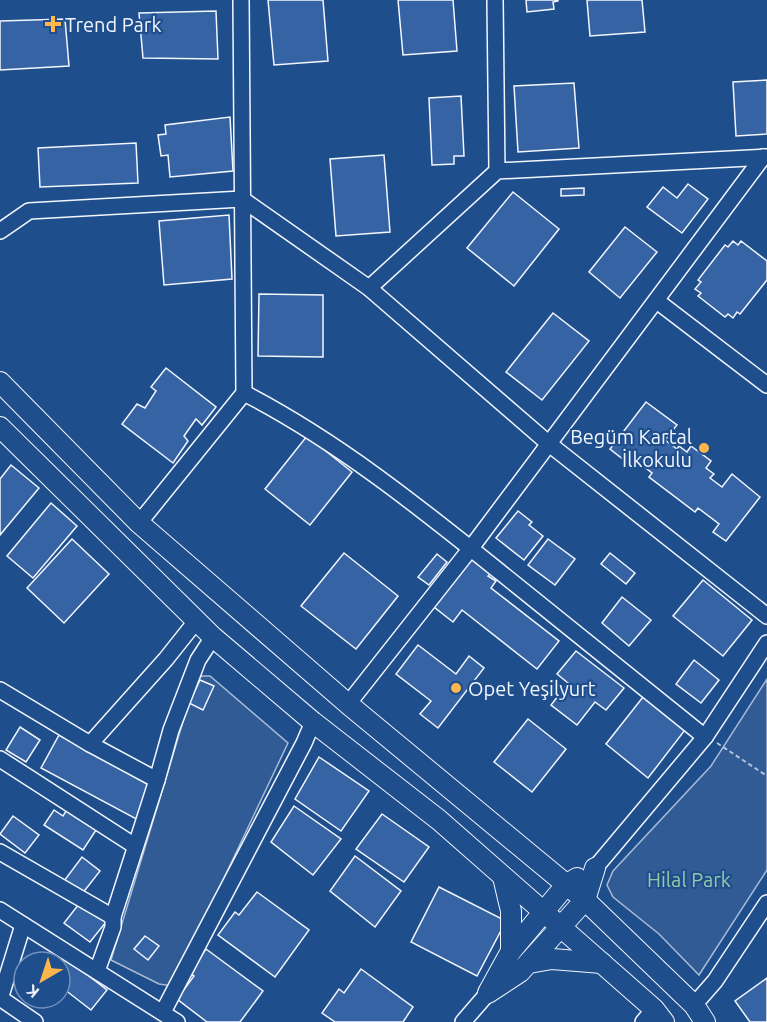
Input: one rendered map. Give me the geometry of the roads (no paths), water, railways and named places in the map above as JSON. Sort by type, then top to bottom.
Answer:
[{"type":"main road","points":[[0,382],[139,523],[348,704],[585,900],[694,1005],[705,1022]]},
{"type":"main road","points":[[0,427],[213,637],[313,722],[439,820],[602,963],[654,1018]]},
{"type":"main road","points":[[488,993],[511,951],[566,885],[596,868]]},
{"type":"main road","points":[[488,993],[520,972],[585,900],[596,868]]},
{"type":"main road","points":[[503,877],[510,911],[511,951]]},
{"type":"main road","points":[[529,963],[552,959],[602,963]]},
{"type":"street","points":[[139,523],[244,393],[241,0]]},
{"type":"street","points":[[495,0],[497,171]]},
{"type":"street","points":[[369,288],[497,171],[765,157]]},
{"type":"street","points":[[348,704],[471,548],[765,157]]},
{"type":"street","points":[[0,231],[28,211],[242,199],[369,288],[548,443],[767,616]]},
{"type":"street","points":[[657,301],[767,386]]},
{"type":"street","points":[[244,393],[278,410],[345,452],[471,548],[705,737]]},
{"type":"street","points":[[90,744],[166,659],[197,620]]},
{"type":"street","points":[[97,971],[113,927],[113,917],[158,780],[171,730],[198,660],[213,637]]},
{"type":"street","points":[[596,868],[705,737],[767,643]]},
{"type":"street","points":[[0,690],[90,744],[158,780]]},
{"type":"street","points":[[163,1011],[313,722]]},
{"type":"street","points":[[0,759],[135,846]]},
{"type":"street","points":[[0,852],[113,917]]},
{"type":"street","points":[[694,1005],[715,981],[767,903]]},
{"type":"street","points":[[0,910],[163,1011],[177,1022]]},
{"type":"street","points":[[23,925],[0,998],[35,1022]]},
{"type":"street","points":[[463,1022],[488,993]]},
{"type":"place","name":"Trend Park","points":[[53,24]]},
{"type":"place","name":"Begüm Kartal İlkokulu","points":[[704,448]]},
{"type":"place","name":"Opet Yeşilyurt","points":[[456,688]]},
{"type":"park label","name":"Hilal Park","points":[[689,879]]}]
